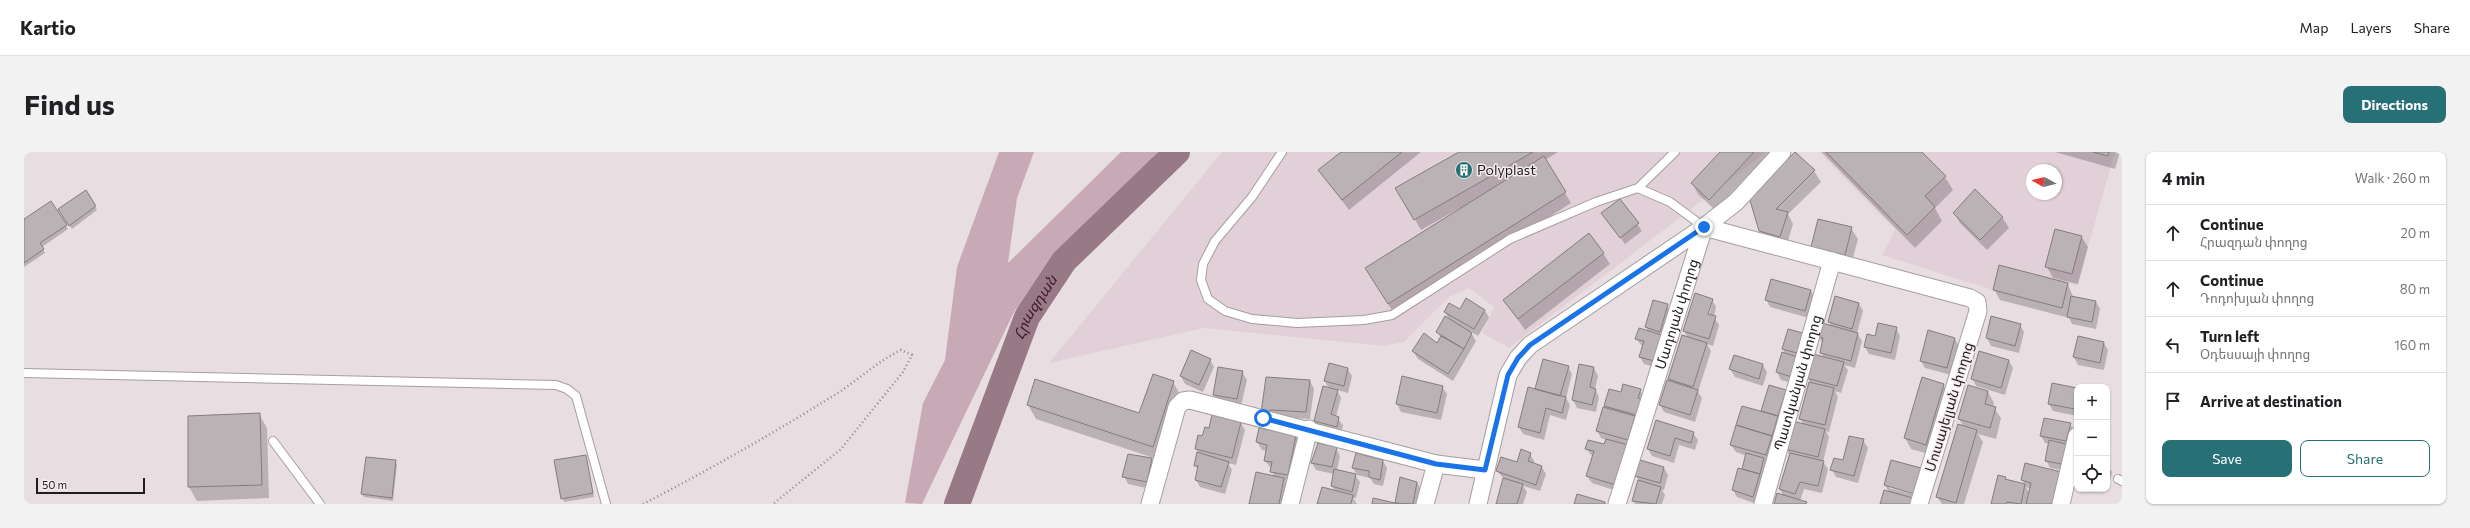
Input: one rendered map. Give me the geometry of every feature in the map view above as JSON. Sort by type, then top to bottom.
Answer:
[{"type":"street","points":[[1478,504],[1508,375],[1518,358],[1530,345],[1704,227],[1736,202],[1782,152]]},
{"type":"street","points":[[1704,227],[1832,262]]},
{"type":"street","name":"Մադոյան փողոց","points":[[1617,504],[1704,227]]},
{"type":"street","name":"Մուսայելյան փողոց","points":[[1832,262],[1970,298],[1977,302],[1978,311],[1919,504]]},
{"type":"street","name":"Պատկանյան փողոց","points":[[1763,504],[1832,262]]},
{"type":"street","points":[[1150,504],[1177,407],[1183,401],[1205,403],[1309,429],[1436,464],[1485,470]]},
{"type":"street","points":[[1290,504],[1309,429]]},
{"type":"street","points":[[2061,504],[2074,449]]},
{"type":"street","points":[[1425,504],[1436,464]]},
{"type":"lane","points":[[1282,152],[1252,197],[1215,241],[1203,264],[1201,280],[1208,299],[1225,311],[1252,319],[1297,324],[1364,320],[1392,315],[1510,239],[1596,202],[1638,188],[1675,152]]},
{"type":"lane","points":[[1638,188],[1670,202],[1704,227]]},
{"type":"lane","points":[[24,373],[556,385],[567,388],[576,396],[606,504]]},
{"type":"lane","points":[[273,441],[320,504]]},
{"type":"path","points":[[643,504],[714,467],[842,390],[884,358],[901,350],[912,356],[904,372],[841,449],[773,504]]},
{"type":"shaded area","points":[[999,152],[1034,152],[1017,198],[1008,263],[1121,152],[1158,152],[1015,310],[922,504],[905,503],[923,403],[945,360],[957,267]]},
{"type":"shaded area","points":[[1222,152],[1766,152],[1509,348],[1482,333],[1494,307],[1469,288],[1449,297],[1404,342],[1384,346],[1204,328],[1049,363]]},
{"type":"shaded area","points":[[1819,152],[2115,152],[2077,286],[2068,283],[2062,308],[1993,290],[1882,255],[1895,230]]},
{"type":"building","points":[[1341,152],[1402,152],[1342,200],[1318,170]]},
{"type":"building","name":"Polyplast","points":[[1459,152],[1533,152],[1414,220],[1395,188]]},
{"type":"building","points":[[1720,152],[1754,152],[1709,200],[1691,183]]},
{"type":"building","points":[[1795,152],[1815,170],[1776,209],[1788,212],[1780,237],[1759,231],[1749,197]]},
{"type":"building","points":[[1826,152],[1922,152],[1946,176],[1925,196],[1935,207],[1907,235]]},
{"type":"building","points":[[2093,152],[2109,152],[2108,156]]},
{"type":"building","points":[[1544,156],[1566,192],[1388,304],[1365,268]]},
{"type":"building","points":[[1975,189],[2003,217],[1980,240],[1953,213]]},
{"type":"building","points":[[86,190],[96,206],[69,226],[58,209]]},
{"type":"building","points":[[1620,199],[1639,223],[1620,238],[1601,213]]},
{"type":"building","points":[[51,201],[67,225],[40,243],[44,249],[24,263],[24,219]]},
{"type":"building","points":[[1818,219],[1852,227],[1845,255],[1811,247]]},
{"type":"building","points":[[2055,229],[2082,236],[2072,274],[2045,267]]},
{"type":"building","points":[[1589,233],[1604,253],[1518,319],[1503,300]]},
{"type":"building","points":[[1999,265],[2068,283],[2062,308],[1993,290]]},
{"type":"building","points":[[1771,279],[1811,290],[1805,311],[1765,300]]},
{"type":"building","points":[[1695,293],[1713,299],[1708,314],[1716,316],[1709,339],[1683,331]]},
{"type":"building","points":[[1835,296],[1859,303],[1852,329],[1828,322]]},
{"type":"building","points":[[2071,296],[2096,301],[2092,322],[2067,317]]},
{"type":"building","points":[[1466,298],[1485,310],[1474,329],[1444,312],[1449,303],[1460,309]]},
{"type":"building","points":[[1653,300],[1668,304],[1660,332],[1645,327]]},
{"type":"building","points":[[1445,316],[1472,333],[1464,349],[1436,332]]},
{"type":"building","points":[[1991,316],[2021,324],[2015,346],[1986,338]]},
{"type":"building","points":[[1822,323],[1858,333],[1851,361],[1820,353],[1823,338],[1818,337]]},
{"type":"building","points":[[1878,323],[1897,327],[1891,353],[1864,347],[1867,334],[1875,336]]},
{"type":"building","points":[[1639,328],[1662,335],[1654,361],[1639,357],[1644,341],[1635,339]]},
{"type":"building","points":[[1788,329],[1803,333],[1797,353],[1782,349]]},
{"type":"building","points":[[1928,330],[1955,338],[1947,368],[1920,361]]},
{"type":"building","points":[[1424,333],[1437,343],[1441,336],[1464,349],[1448,374],[1412,351]]},
{"type":"building","points":[[1682,335],[1707,343],[1693,387],[1668,379]]},
{"type":"building","points":[[2078,336],[2104,342],[2100,363],[2073,357]]},
{"type":"building","points":[[1191,350],[1211,359],[1199,385],[1180,376]]},
{"type":"building","points":[[1979,351],[2009,360],[2001,388],[1971,379]]},
{"type":"building","points":[[1782,352],[1797,357],[1792,377],[1776,372]]},
{"type":"building","points":[[1813,354],[1844,362],[1837,386],[1806,378]]},
{"type":"building","points":[[1734,355],[1763,364],[1759,379],[1729,369]]},
{"type":"building","points":[[1543,359],[1569,366],[1560,396],[1535,389]]},
{"type":"building","points":[[1329,363],[1348,368],[1344,386],[1324,381]]},
{"type":"building","points":[[1579,364],[1594,367],[1590,387],[1596,389],[1592,405],[1572,400]]},
{"type":"building","points":[[1218,367],[1243,371],[1237,399],[1213,395]]},
{"type":"building","points":[[1153,374],[1174,381],[1153,447],[1027,405],[1035,379],[1139,413]]},
{"type":"building","points":[[1402,376],[1443,386],[1437,413],[1396,404]]},
{"type":"building","points":[[1266,377],[1310,380],[1306,412],[1270,410],[1269,415],[1261,413]]},
{"type":"building","points":[[1922,377],[1944,384],[1926,445],[1904,438]]},
{"type":"building","points":[[1667,380],[1698,390],[1690,415],[1659,405]]},
{"type":"building","points":[[1809,382],[1834,388],[1825,425],[1799,419]]},
{"type":"building","points":[[2052,383],[2074,387],[2074,409],[2048,404]]},
{"type":"building","points":[[1623,384],[1641,389],[1638,398],[1644,400],[1640,416],[1604,406],[1609,389],[1621,392]]},
{"type":"building","points":[[1769,385],[1786,390],[1778,416],[1761,411]]},
{"type":"building","points":[[1968,385],[1988,391],[1985,404],[1996,407],[1990,428],[1958,419]]},
{"type":"building","points":[[1323,386],[1338,390],[1331,414],[1339,417],[1337,427],[1314,421]]},
{"type":"building","points":[[1528,387],[1566,397],[1562,413],[1546,408],[1540,433],[1518,427]]},
{"type":"building","points":[[1742,406],[1778,416],[1772,436],[1736,425]]},
{"type":"building","points":[[1603,407],[1635,416],[1628,440],[1596,431]]},
{"type":"building","points":[[260,413],[262,485],[188,487],[188,416]]},
{"type":"building","points":[[1212,415],[1241,422],[1232,458],[1195,449],[1198,435],[1202,436],[1205,427],[1209,428]]},
{"type":"building","points":[[2044,418],[2071,423],[2066,441],[2040,436]]},
{"type":"building","points":[[1656,420],[1694,432],[1691,443],[1675,438],[1670,456],[1647,449]]},
{"type":"building","points":[[1792,421],[1825,429],[1818,457],[1785,449]]},
{"type":"building","points":[[1958,424],[1977,430],[1956,503],[1936,497]]},
{"type":"building","points":[[1736,425],[1772,436],[1766,455],[1730,445]]},
{"type":"building","points":[[1259,428],[1296,435],[1288,475],[1270,472],[1272,462],[1264,461],[1267,445],[1256,442]]},
{"type":"building","points":[[1849,436],[1864,439],[1854,476],[1830,470],[1834,458],[1843,460]]},
{"type":"building","points":[[1606,439],[1628,445],[1616,485],[1586,476],[1594,451],[1585,449],[1588,440],[1604,444]]},
{"type":"building","points":[[2049,440],[2066,444],[2062,464],[2045,461]]},
{"type":"building","points":[[1318,443],[1337,447],[1332,467],[1311,463]]},
{"type":"building","points":[[1521,449],[1531,453],[1528,461],[1542,466],[1536,485],[1496,471],[1501,457],[1517,462]]},
{"type":"building","points":[[1197,452],[1229,462],[1221,487],[1195,480],[1198,466],[1194,466]]},
{"type":"building","points":[[1356,453],[1383,460],[1380,480],[1369,477],[1369,471],[1352,468]]},
{"type":"building","points":[[1746,453],[1764,458],[1760,474],[1742,469]]},
{"type":"building","points":[[1790,453],[1824,461],[1818,486],[1800,482],[1795,494],[1779,489]]},
{"type":"building","points":[[1128,454],[1152,458],[1147,482],[1122,477]]},
{"type":"building","points":[[586,455],[593,493],[561,499],[554,460]]},
{"type":"building","points":[[366,457],[396,460],[392,498],[361,494]]},
{"type":"building","points":[[1640,460],[1664,467],[1660,483],[1635,476]]},
{"type":"building","points":[[1891,460],[1921,468],[1914,494],[1884,485]]},
{"type":"building","points":[[2025,463],[2061,472],[2053,504],[2026,504],[2031,483],[2021,480]]},
{"type":"building","points":[[1738,468],[1760,474],[1753,497],[1732,490]]},
{"type":"building","points":[[1334,469],[1356,474],[1352,492],[1331,486]]},
{"type":"building","points":[[1256,472],[1284,478],[1279,504],[1249,504]]},
{"type":"building","points":[[1998,475],[2006,477],[2005,479],[2025,484],[2021,504],[2007,502],[2006,504],[1991,504]]},
{"type":"building","points":[[1400,477],[1417,482],[1413,504],[1395,503]]},
{"type":"building","points":[[1503,478],[1523,484],[1517,504],[1496,504]]},
{"type":"building","points":[[1638,480],[1661,487],[1656,504],[1632,501]]},
{"type":"building","points":[[1322,487],[1353,495],[1351,504],[1317,504]]},
{"type":"building","points":[[1884,490],[1913,498],[1912,504],[1880,504]]},
{"type":"building","points":[[1777,493],[1807,502],[1806,504],[1774,504]]},
{"type":"building","points":[[1577,494],[1605,502],[1605,504],[1574,504]]},
{"type":"building","points":[[1373,498],[1395,503],[1399,504],[1372,504]]},
{"type":"waterway","name":"Հրազդան","points":[[957,504],[1027,317],[1064,261],[1177,152]]},
{"type":"place","name":"Polyplast","points":[[1464,170]]},
{"type":"route","points":[[1263,418],[1436,464],[1485,470],[1508,375],[1518,358],[1530,345],[1704,227]]}]
